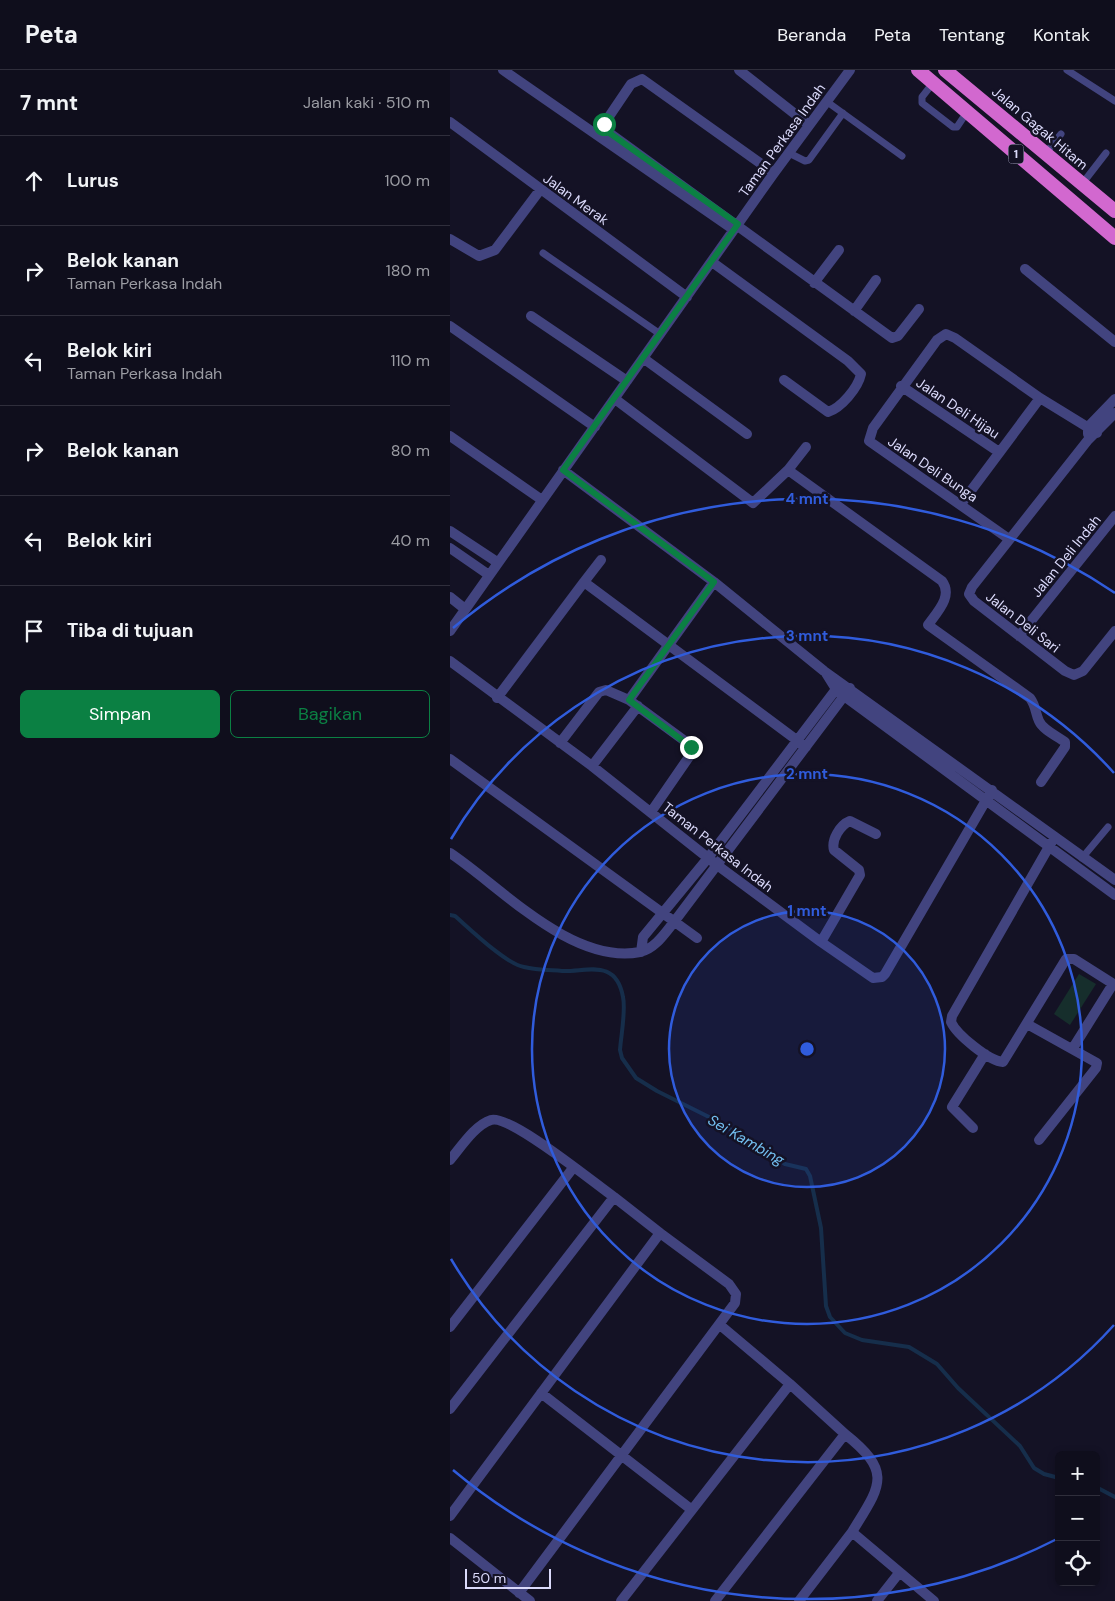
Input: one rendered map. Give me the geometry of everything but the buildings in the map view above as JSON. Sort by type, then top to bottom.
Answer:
[{"type":"highway","name":"1","points":[[918,70],[1115,238]]},
{"type":"highway","name":"Jalan Gagak Hitam","points":[[945,70],[1115,211]]},
{"type":"highway","points":[[1081,209],[1087,188]]},
{"type":"street","points":[[503,70],[736,227]]},
{"type":"street","points":[[739,70],[810,125]]},
{"type":"street","name":"Taman Perkasa Indah","points":[[450,631],[774,173],[850,70]]},
{"type":"street","points":[[774,173],[642,79],[631,84],[604,124],[604,128],[736,227],[854,311],[896,338],[919,309]]},
{"type":"street","name":"Jalan Merak","points":[[450,122],[687,297]]},
{"type":"street","points":[[450,239],[479,256],[495,250],[540,190]]},
{"type":"street","points":[[814,283],[839,250]]},
{"type":"street","points":[[712,262],[848,361],[861,374],[858,383],[844,401],[828,412],[784,380]]},
{"type":"street","points":[[1025,269],[1115,342]]},
{"type":"street","points":[[854,311],[876,280]]},
{"type":"street","points":[[531,316],[627,381]]},
{"type":"street","points":[[450,326],[595,427]]},
{"type":"street","points":[[901,386],[937,340],[946,334],[955,338],[1040,398],[1093,430]]},
{"type":"street","points":[[643,358],[747,434]]},
{"type":"street","name":"Jalan Deli Hijau","points":[[901,386],[999,452]]},
{"type":"street","name":"Jalan Deli Bunga","points":[[901,386],[873,428],[869,441],[1009,539]]},
{"type":"street","points":[[961,504],[1040,398]]},
{"type":"street","points":[[615,399],[753,503],[788,470],[806,447]]},
{"type":"street","points":[[1093,430],[1115,399]]},
{"type":"street","points":[[1093,430],[1115,413]]},
{"type":"street","name":"Jalan Deli Sari","points":[[1093,430],[1088,440],[1009,539],[972,587],[969,594],[974,601],[1074,676],[1083,670],[1115,631]]},
{"type":"street","points":[[450,436],[542,500]]},
{"type":"street","points":[[563,470],[714,582],[824,670],[843,689],[985,801],[1115,895]]},
{"type":"street","points":[[788,470],[942,581],[947,588],[947,595],[928,625],[1030,698],[1036,705],[1038,720],[1065,742],[1065,747],[1041,782]]},
{"type":"street","name":"Jalan Deli Indah","points":[[1019,636],[1115,516]]},
{"type":"street","points":[[450,531],[497,562]]},
{"type":"street","points":[[450,548],[489,575]]},
{"type":"street","points":[[497,698],[601,560]]},
{"type":"street","points":[[584,582],[806,747]]},
{"type":"street","points":[[592,766],[634,703],[668,644],[714,582]]},
{"type":"street","points":[[450,598],[465,609]]},
{"type":"street","name":"Taman Perkasa Indah","points":[[450,661],[497,698],[592,766],[717,865],[869,976],[882,977],[992,790]]},
{"type":"street","points":[[641,952],[643,937],[708,858],[796,739],[843,689]]},
{"type":"street","points":[[450,853],[546,927],[589,945],[613,952],[641,952],[657,942],[674,922],[806,747],[843,689]]},
{"type":"street","points":[[843,689],[992,790],[1054,838],[1115,880]]},
{"type":"street","points":[[560,742],[599,692],[606,690],[634,703],[689,744],[692,749],[691,754],[651,812]]},
{"type":"street","points":[[450,759],[697,938]]},
{"type":"street","points":[[821,942],[860,875],[859,870],[834,850],[833,843],[837,833],[850,821],[876,834]]},
{"type":"street","points":[[1054,838],[951,1019],[953,1026],[959,1033],[985,1054],[1003,1062],[1066,959],[1074,960],[1114,984],[1073,1048]]},
{"type":"street","points":[[681,890],[692,898]]},
{"type":"street","points":[[1027,1024],[1094,1060],[1096,1068],[1039,1140]]},
{"type":"street","points":[[973,1128],[952,1108],[985,1054]]},
{"type":"street","points":[[450,1160],[483,1124],[493,1119],[505,1120],[524,1131],[614,1197],[734,1289],[736,1294],[735,1303],[720,1325],[519,1593]]},
{"type":"street","points":[[450,1327],[573,1168]]},
{"type":"street","points":[[450,1409],[614,1197]]},
{"type":"street","points":[[450,1516],[660,1232]]},
{"type":"street","points":[[720,1325],[790,1384],[868,1455],[878,1472],[875,1494],[852,1532],[799,1601]]},
{"type":"street","points":[[621,1601],[790,1384]]},
{"type":"street","points":[[542,1393],[692,1510]]},
{"type":"street","points":[[715,1601],[845,1434]]},
{"type":"street","points":[[852,1532],[934,1601]]},
{"type":"street","points":[[450,1538],[530,1601]]},
{"type":"street","points":[[877,1601],[899,1573]]},
{"type":"lane","points":[[1067,70],[1115,101]]},
{"type":"lane","points":[[933,83],[922,97],[922,103],[953,127],[957,127],[968,112]]},
{"type":"lane","points":[[826,101],[902,156]]},
{"type":"lane","points":[[789,153],[809,160],[844,113]]},
{"type":"lane","points":[[1045,154],[1061,134]]},
{"type":"lane","points":[[1087,188],[1106,153]]},
{"type":"lane","points":[[543,253],[660,334]]},
{"type":"lane","points":[[1082,858],[1108,827]]},
{"type":"green space","points":[[1079,974],[1096,984],[1070,1025],[1054,1014]]},
{"type":"waterway","name":"Sei Kambing","points":[[450,915],[455,916],[488,945],[516,964],[533,969],[562,971],[599,970],[607,972],[614,977],[619,985],[624,1003],[620,1050],[622,1058],[636,1078],[758,1145],[785,1164],[806,1169],[810,1176],[821,1228],[826,1306],[830,1317],[845,1333],[862,1340],[909,1347],[937,1364],[958,1388],[1020,1446],[1034,1468],[1044,1474],[1055,1477]]},
{"type":"waterway","name":"Sei Kambing","points":[[1100,1489],[1115,1497]]},
{"type":"route","points":[[604,124],[604,128],[608,132],[738,224],[563,470],[714,582],[629,700],[691,747]]}]
